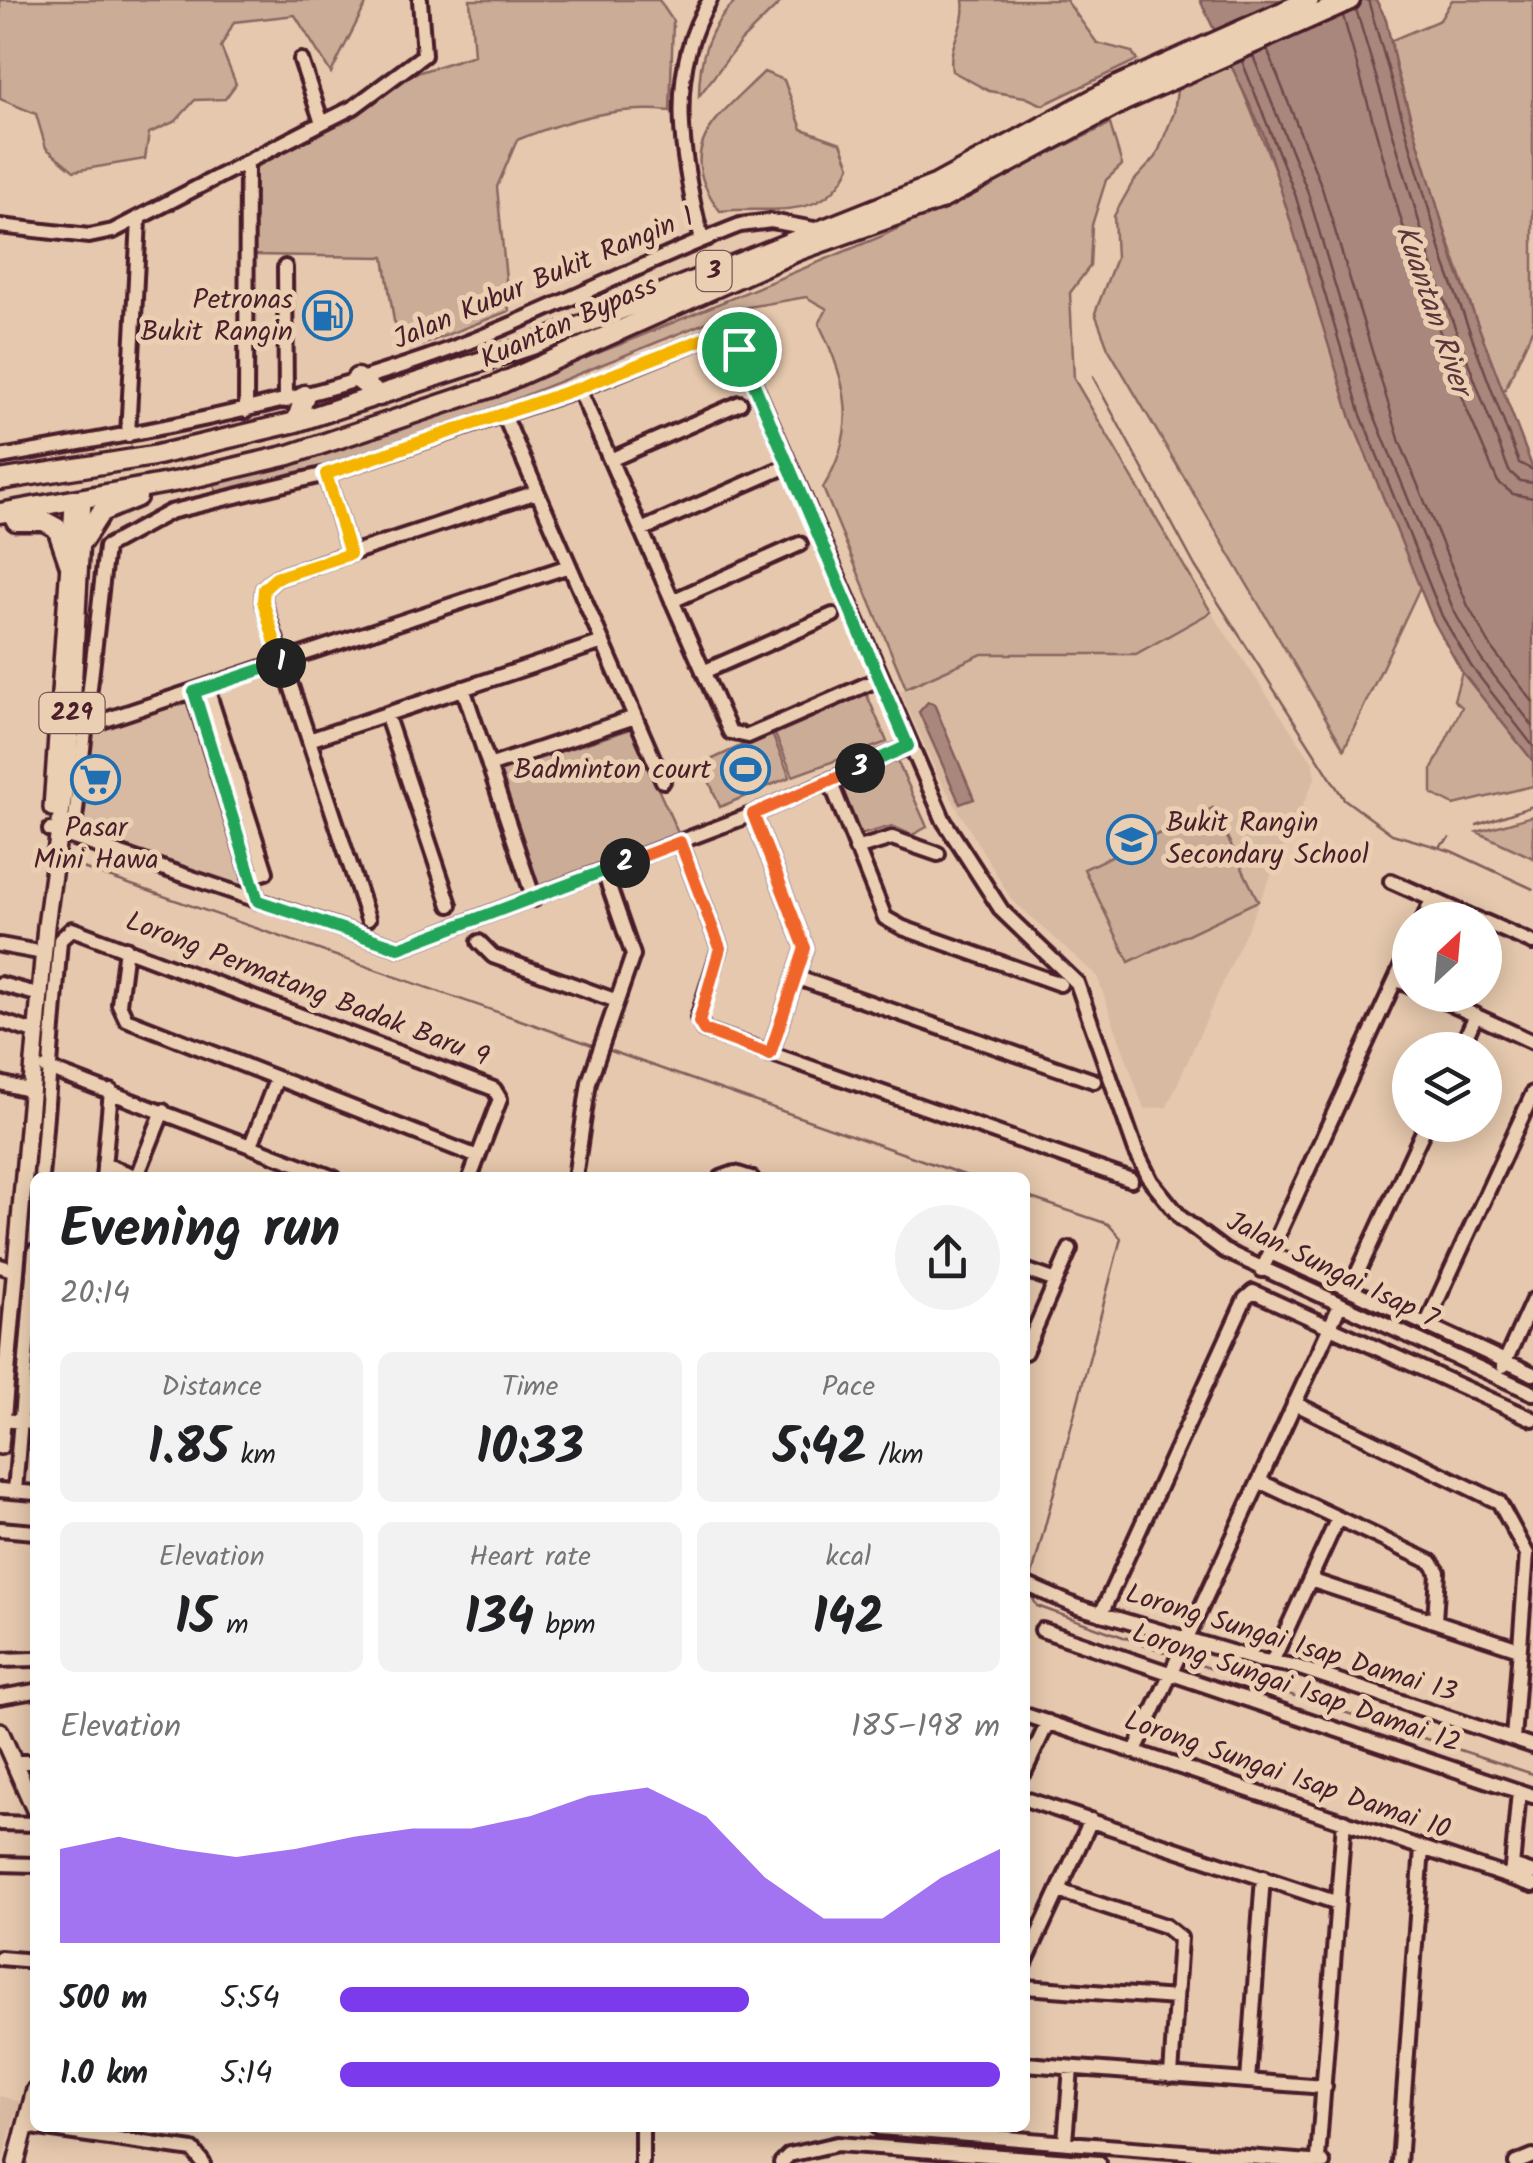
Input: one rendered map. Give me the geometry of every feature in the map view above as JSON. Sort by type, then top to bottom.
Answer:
[{"type":"highway","name":"Kuantan Bypass","points":[[0,480],[153,456],[296,422],[449,374],[615,314],[814,229],[937,184],[1309,0]]},
{"type":"highway","name":"Kuantan Bypass","points":[[0,513],[78,496],[179,481],[346,438],[539,368],[796,251],[974,184],[1120,93],[1350,0]]},
{"type":"highway","points":[[0,489],[64,481],[78,496],[97,476],[228,449],[357,415],[416,394],[449,374]]},
{"type":"highway","points":[[357,378],[379,396]]},
{"type":"highway","points":[[296,422],[305,395]]},
{"type":"highway","points":[[83,540],[101,512],[179,481]]},
{"type":"highway","points":[[25,486],[40,490],[42,499],[36,508]]},
{"type":"highway","points":[[0,522],[51,524],[61,534],[69,563]]},
{"type":"main road","name":"229","points":[[0,1444],[8,1268],[32,1090],[42,1066],[37,1032],[46,926],[70,749],[83,540],[78,496]]},
{"type":"main road","name":"229","points":[[60,833],[69,563],[78,496]]},
{"type":"main road","points":[[1,1735],[30,1799]]},
{"type":"main road","points":[[16,2163],[30,2108]]},
{"type":"street","points":[[0,226],[96,236],[139,220],[354,107],[424,55],[420,0]]},
{"type":"street","points":[[702,240],[680,94],[692,35],[710,0]]},
{"type":"street","points":[[301,60],[322,123]]},
{"type":"street","points":[[246,411],[247,162]]},
{"type":"street","points":[[128,435],[139,220]]},
{"type":"street","name":"Jalan Kubur Bukit Rangin 1","points":[[0,457],[286,402],[488,335],[756,220],[814,229]]},
{"type":"street","points":[[284,266],[286,402]]},
{"type":"street","name":"Jalan Sungai Isap 7","points":[[579,388],[718,333],[727,334],[739,349],[786,466],[944,821],[994,901],[1077,984],[1136,1151],[1169,1206],[1209,1241],[1262,1270],[1533,1393]]},
{"type":"street","points":[[879,679],[742,737],[727,726],[579,388],[326,474],[170,512],[106,547],[84,727],[60,833],[399,948],[753,814],[908,746]]},
{"type":"street","points":[[610,460],[740,403]]},
{"type":"street","points":[[504,415],[663,782]]},
{"type":"street","points":[[641,530],[786,466]]},
{"type":"street","points":[[326,474],[350,554]]},
{"type":"street","points":[[368,919],[263,601],[264,589],[276,578],[537,492]]},
{"type":"street","points":[[672,601],[800,544]]},
{"type":"street","points":[[84,727],[570,566]]},
{"type":"street","points":[[703,672],[833,615]]},
{"type":"street","points":[[309,740],[603,642]]},
{"type":"street","points":[[463,688],[534,898]]},
{"type":"street","points":[[200,690],[266,872],[250,877]]},
{"type":"street","points":[[200,690],[258,901]]},
{"type":"street","points":[[386,714],[450,905]]},
{"type":"street","points":[[489,766],[634,717]]},
{"type":"street","points":[[830,781],[876,903],[893,924],[1060,984]]},
{"type":"street","points":[[753,814],[804,940],[806,955],[770,1054]]},
{"type":"street","points":[[856,850],[892,838],[938,854]]},
{"type":"street","points":[[680,842],[720,948],[699,1022],[704,1030],[1130,1180]]},
{"type":"street","points":[[576,1172],[589,1082],[632,948],[604,872]]},
{"type":"street","points":[[1391,882],[1437,902]]},
{"type":"street","points":[[1502,929],[1533,942]]},
{"type":"street","name":"Lorong Permatang Badak Baru 9","points":[[42,1066],[60,940],[67,930],[80,930],[494,1088],[500,1100],[472,1172]]},
{"type":"street","points":[[479,942],[493,956],[617,1000]]},
{"type":"street","points":[[0,945],[44,953]]},
{"type":"street","points":[[126,948],[118,1004],[121,1015],[276,1080],[478,1157]]},
{"type":"street","points":[[798,978],[1094,1082]]},
{"type":"street","points":[[0,984],[40,995]]},
{"type":"street","points":[[1262,1270],[1392,988]]},
{"type":"street","points":[[1467,1012],[1533,1042]]},
{"type":"street","points":[[1468,1032],[1476,1016]]},
{"type":"street","points":[[0,1021],[37,1032]]},
{"type":"street","points":[[41,1172],[42,1066],[319,1172]]},
{"type":"street","points":[[251,1145],[276,1080]]},
{"type":"street","points":[[0,1083],[32,1090]]},
{"type":"street","points":[[104,1171],[111,1091]]},
{"type":"street","points":[[1426,1324],[1533,1093]]},
{"type":"street","points":[[140,1172],[163,1111]]},
{"type":"street","points":[[1350,1289],[1418,1142]]},
{"type":"street","points":[[1030,1337],[1070,1249]]},
{"type":"street","points":[[1270,1252],[1533,1374]]},
{"type":"street","points":[[1030,1272],[1056,1282]]},
{"type":"street","points":[[1101,1614],[1248,1294],[1262,1294],[1533,1419]]},
{"type":"street","points":[[1498,1377],[1533,1300]]},
{"type":"street","points":[[1135,1752],[1340,1305]]},
{"type":"street","points":[[15,1491],[28,1423],[30,1374]]},
{"type":"street","points":[[1294,1403],[1499,1502],[1527,1554],[1513,1739]]},
{"type":"street","points":[[2,1420],[28,1423]]},
{"type":"street","points":[[1259,1481],[1435,1566],[1436,1621]]},
{"type":"street","points":[[0,1490],[30,1492]]},
{"type":"street","points":[[1272,1662],[1338,1518]]},
{"type":"street","points":[[0,1528],[30,1531]]},
{"type":"street","points":[[1310,1580],[1519,1649]]},
{"type":"street","name":"Lorong Sungai Isap Damai 13","points":[[1030,1586],[1101,1614],[1294,1666],[1533,1746]]},
{"type":"street","name":"Lorong Sungai Isap Damai 12","points":[[1042,1630],[1526,1794]]},
{"type":"street","points":[[0,1660],[30,1659]]},
{"type":"street","points":[[0,1696],[30,1693]]},
{"type":"street","name":"Lorong Sungai Isap Damai 10","points":[[1030,1716],[1422,1848],[1511,1872],[1533,1886]]},
{"type":"street","points":[[1030,1760],[1048,1722]]},
{"type":"street","points":[[14,1762],[30,1762]]},
{"type":"street","points":[[1526,1794],[1511,1872],[1533,1873]]},
{"type":"street","points":[[1030,1801],[1338,1903]]},
{"type":"street","points":[[1030,1952],[1091,1820]]},
{"type":"street","points":[[936,2132],[1320,2161],[1344,1821]]},
{"type":"street","points":[[0,1823],[30,1824]]},
{"type":"street","points":[[1399,2163],[1422,1848]]},
{"type":"street","points":[[0,1864],[30,1865]]},
{"type":"street","points":[[1248,2082],[1263,1878]]},
{"type":"street","points":[[1058,1892],[1176,1933],[1181,1944],[1171,2076]]},
{"type":"street","points":[[0,1958],[30,1961]]},
{"type":"street","points":[[1030,1987],[1176,1998]]},
{"type":"street","points":[[1030,2064],[1325,2087]]},
{"type":"street","points":[[1065,2141],[1071,2068]]},
{"type":"street","points":[[25,2126],[30,2127]]},
{"type":"street","points":[[67,2132],[193,2150],[202,2163]]},
{"type":"street","points":[[642,2132],[642,2163]]},
{"type":"street","points":[[858,2146],[861,2132]]},
{"type":"street","points":[[781,2163],[789,2155],[824,2145],[1099,2163]]},
{"type":"street","points":[[1516,2163],[1533,2156]]},
{"type":"shaded area","points":[[0,0],[368,0],[331,73],[295,15],[234,22],[221,47],[236,84],[225,99],[195,100],[176,121],[149,133],[145,159],[74,171],[46,148],[36,114],[0,99]]},
{"type":"shaded area","points":[[470,0],[659,0],[673,21],[670,111],[631,110],[592,116],[517,140],[497,187],[509,311],[411,349],[394,321],[384,257],[252,255],[254,164],[385,83],[474,55]]},
{"type":"shaded area","points":[[737,0],[783,0],[741,41],[699,96],[707,44],[719,21]]},
{"type":"shaded area","points":[[963,0],[1066,0],[1097,43],[1132,52],[1137,60],[1043,105],[1025,97],[989,91],[952,71]]},
{"type":"shaded area","points":[[1452,0],[1533,0],[1533,328],[1502,396],[1438,211],[1392,54],[1392,40],[1440,20]]},
{"type":"shaded area","points":[[1231,61],[1286,197],[1351,418],[1421,585],[1344,749],[1108,348],[1095,313],[1116,258],[1114,216],[1133,182],[1156,157],[1174,113],[1177,90]]},
{"type":"shaded area","points":[[764,72],[784,80],[802,129],[841,143],[850,166],[827,196],[812,204],[778,210],[720,211],[706,188],[700,168],[701,150],[717,119]]},
{"type":"shaded area","points":[[1110,124],[1122,165],[1106,180],[1092,225],[1090,266],[1070,293],[1074,379],[1211,612],[1136,654],[982,654],[906,688],[823,488],[842,446],[845,406],[837,366],[819,324],[827,309],[806,297],[742,308],[509,402],[327,467],[217,493],[213,482],[283,467],[462,406],[621,344],[882,236]]},
{"type":"shaded area","name":"Bukit Rangin Secondary School","points":[[1211,612],[1313,763],[1315,778],[1167,1107],[1144,1109],[1097,976],[1011,899],[938,776],[900,691],[982,654],[1136,654]]},
{"type":"shaded area","points":[[1462,672],[1533,761],[1533,786],[1454,805],[1432,794],[1432,769],[1462,707],[1454,700]]},
{"type":"shaded area","points":[[864,688],[887,742],[793,776],[774,732]]},
{"type":"shaded area","points":[[187,697],[245,886],[78,832],[89,730]]},
{"type":"shaded area","points":[[631,729],[678,833],[539,886],[500,771]]},
{"type":"shaded area","name":"Badminton court","points":[[771,732],[790,777],[720,807],[702,764]]},
{"type":"shaded area","points":[[897,760],[927,827],[912,835],[892,826],[860,835],[841,787]]},
{"type":"shaded area","points":[[1213,808],[1258,901],[1129,962],[1084,869]]},
{"type":"shaded area","points":[[1533,816],[1533,858],[1477,832],[1529,817]]},
{"type":"shaded area","points":[[0,2096],[20,2102],[2,2163],[0,2163]]},
{"type":"water","name":"Kuantan River","points":[[1200,0],[1376,0],[1386,19],[1397,72],[1454,262],[1533,469],[1533,761],[1462,672],[1433,620],[1351,418],[1264,135]]},
{"type":"water","points":[[928,702],[934,704],[974,799],[960,804],[919,712]]},
{"type":"waterway","points":[[1093,377],[1195,566],[1344,799],[1392,834],[1451,851],[1533,889]]},
{"type":"waterway","points":[[1477,825],[1533,806]]},
{"type":"waterway","points":[[1439,847],[1450,838]]},
{"type":"waterway","points":[[77,866],[595,1046]]},
{"type":"waterway","points":[[608,1050],[956,1172]]},
{"type":"waterway","points":[[1030,1198],[1108,1224],[1121,1238],[1030,1583]]},
{"type":"waterway","points":[[1030,1594],[1037,1606],[1168,1653]]},
{"type":"waterway","points":[[1188,1661],[1533,1774]]},
{"type":"place","name":"Petronas Bukit Rangin","points":[[328,316]]},
{"type":"place","name":"Badminton court","points":[[746,770]]},
{"type":"place","name":"Pasar Mini Hawa","points":[[96,780]]},
{"type":"place","name":"Bukit Rangin Secondary School","points":[[1131,839]]},
{"type":"route","points":[[718,333],[734,338],[739,349],[908,746],[753,814],[768,844],[806,955],[770,1054],[704,1030],[699,1022],[720,948],[680,842],[399,948],[258,901],[194,692],[283,662],[263,601],[264,589],[276,578],[350,554],[326,474],[504,415],[718,333]]}]
